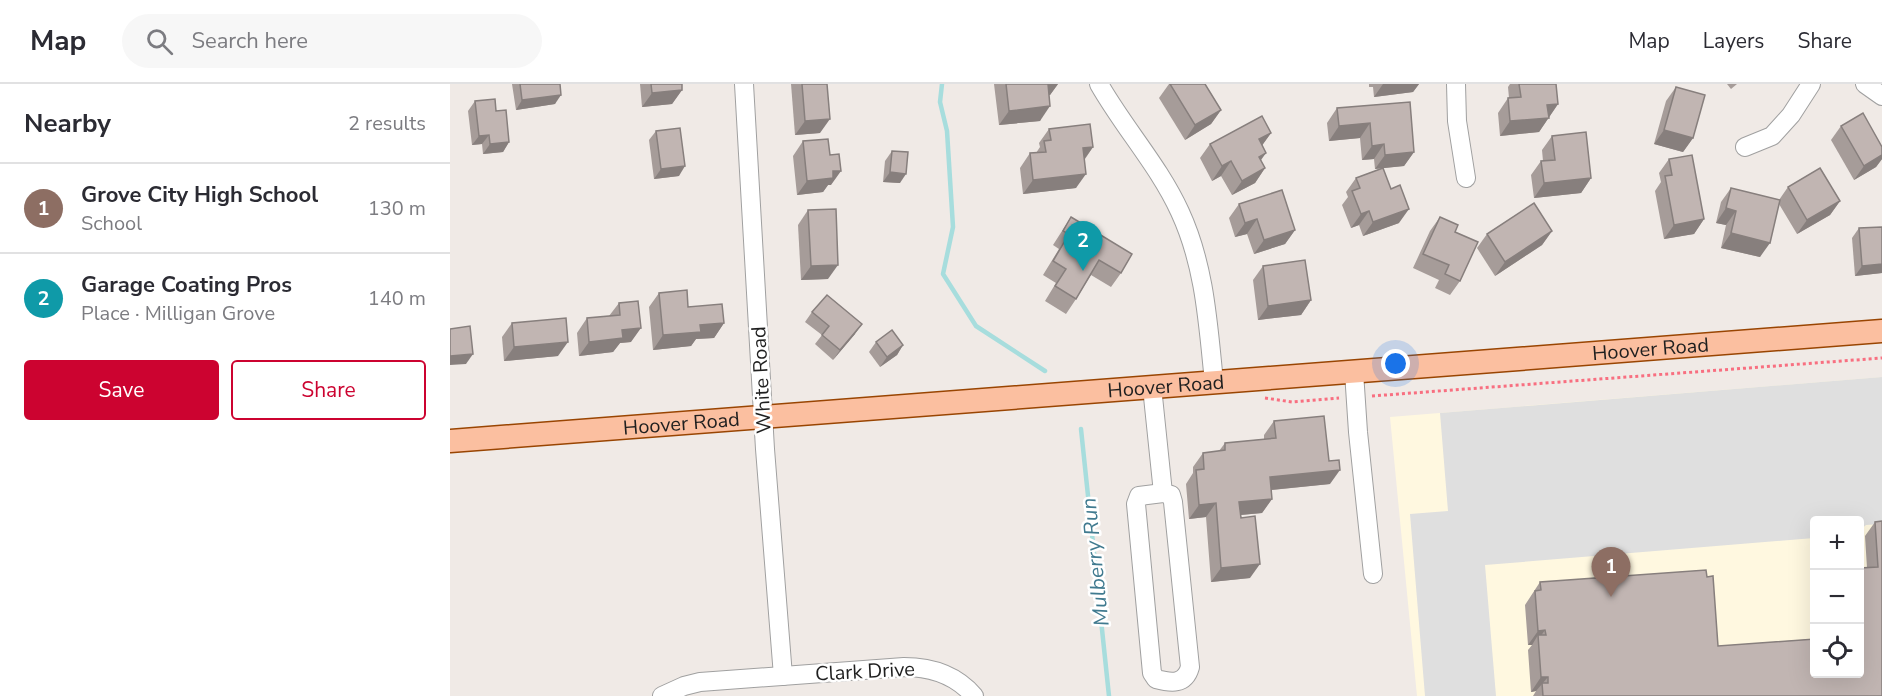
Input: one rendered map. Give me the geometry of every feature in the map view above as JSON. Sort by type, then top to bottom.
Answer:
[{"type":"main road","name":"Hoover Road","points":[[450,441],[1882,331]]},
{"type":"street","name":"White Road","points":[[744,84],[763,417],[783,676]]},
{"type":"street","points":[[1099,84],[1161,176],[1184,222],[1198,259],[1206,305],[1214,382]]},
{"type":"street","points":[[1456,84],[1457,121],[1466,178]]},
{"type":"street","points":[[1745,147],[1772,136],[1791,115],[1811,84]]},
{"type":"street","points":[[1865,84],[1882,96]]},
{"type":"street","points":[[1354,372],[1372,574]]},
{"type":"street","points":[[1152,387],[1163,493]]},
{"type":"street","points":[[1163,493],[1171,495],[1173,502],[1190,667],[1187,676],[1182,680],[1164,681],[1156,679],[1152,673],[1136,504],[1139,496],[1163,493]]},
{"type":"street","name":"Clark Drive","points":[[662,696],[700,682],[917,667],[944,674],[957,681],[974,696]]},
{"type":"shaded area","points":[[1882,377],[1882,696],[1417,696],[1390,417]]},
{"type":"shaded area","points":[[1882,377],[1882,524],[1864,527],[1864,516],[1810,516],[1810,538],[1485,565],[1496,696],[1425,696],[1410,514],[1448,511],[1440,413]]},
{"type":"building","points":[[520,84],[560,84],[561,95],[522,100]]},
{"type":"building","points":[[651,84],[682,84],[682,90],[652,93]]},
{"type":"building","points":[[802,84],[827,84],[830,119],[805,121]]},
{"type":"building","points":[[1006,84],[1048,84],[1050,106],[1009,111]]},
{"type":"building","points":[[1170,84],[1205,84],[1221,110],[1195,125]]},
{"type":"building","points":[[1519,84],[1556,84],[1558,104],[1547,105],[1549,118],[1510,121],[1508,98],[1521,97]]},
{"type":"building","points":[[1676,87],[1705,95],[1693,138],[1664,130]]},
{"type":"building","points":[[495,99],[496,111],[506,110],[509,142],[490,144],[489,135],[479,136],[475,101]]},
{"type":"building","points":[[1410,102],[1414,152],[1385,155],[1384,144],[1372,146],[1370,123],[1339,126],[1337,108]]},
{"type":"building","points":[[1863,113],[1882,147],[1882,155],[1864,166],[1841,126]]},
{"type":"building","points":[[1262,116],[1271,133],[1259,139],[1266,153],[1259,157],[1265,168],[1242,181],[1231,161],[1222,166],[1210,144]]},
{"type":"building","points":[[1090,124],[1093,147],[1083,148],[1086,174],[1033,180],[1030,153],[1046,152],[1044,141],[1051,140],[1049,129]]},
{"type":"building","points":[[680,128],[685,166],[661,169],[656,131]]},
{"type":"building","points":[[1586,132],[1591,178],[1544,183],[1541,161],[1555,160],[1552,136]]},
{"type":"building","points":[[828,139],[830,155],[839,154],[841,171],[833,171],[833,178],[807,181],[803,141]]},
{"type":"building","points":[[892,151],[908,152],[906,174],[890,172]]},
{"type":"building","points":[[1692,155],[1704,219],[1674,225],[1665,176],[1672,175],[1669,159]]},
{"type":"building","points":[[1383,168],[1391,189],[1400,185],[1409,209],[1373,222],[1369,211],[1361,214],[1352,191],[1360,188],[1356,178]]},
{"type":"building","points":[[1820,168],[1840,201],[1807,220],[1788,187]]},
{"type":"building","points":[[1731,188],[1780,200],[1770,243],[1731,233],[1736,211],[1726,208]]},
{"type":"building","points":[[1282,190],[1295,230],[1264,240],[1257,219],[1245,223],[1239,204]]},
{"type":"building","points":[[1534,203],[1552,231],[1505,262],[1487,234]]},
{"type":"building","points":[[836,209],[838,265],[811,266],[808,210]]},
{"type":"building","points":[[1071,217],[1132,254],[1121,273],[1099,260],[1076,299],[1055,286],[1066,269],[1053,261],[1069,234],[1063,231]]},
{"type":"building","points":[[1440,217],[1458,225],[1455,232],[1478,242],[1460,281],[1445,274],[1449,265],[1423,254]]},
{"type":"building","points":[[1882,227],[1882,264],[1862,266],[1859,228]]},
{"type":"building","points":[[1305,260],[1311,300],[1268,306],[1263,266]]},
{"type":"building","points":[[687,290],[688,307],[722,304],[724,323],[700,325],[701,332],[663,335],[659,293]]},
{"type":"building","points":[[827,295],[862,324],[840,350],[822,335],[829,326],[812,312]]},
{"type":"building","points":[[638,301],[641,328],[622,330],[623,338],[589,342],[587,318],[620,315],[619,303]]},
{"type":"building","points":[[566,318],[568,342],[514,347],[512,323]]},
{"type":"building","points":[[470,326],[473,354],[450,356],[450,329]]},
{"type":"building","points":[[892,330],[903,345],[887,357],[876,342]]},
{"type":"building","points":[[1324,416],[1329,461],[1339,460],[1340,470],[1270,477],[1272,499],[1239,502],[1241,518],[1255,516],[1260,564],[1221,568],[1216,503],[1199,505],[1196,470],[1204,469],[1203,453],[1225,450],[1225,443],[1276,438],[1274,421]]},
{"type":"building","points":[[1882,521],[1882,696],[1543,696],[1542,683],[1548,683],[1548,677],[1541,677],[1538,635],[1546,635],[1545,630],[1538,631],[1535,591],[1541,590],[1540,582],[1706,570],[1707,577],[1713,576],[1718,646],[1810,639],[1810,678],[1864,678],[1864,568],[1878,567],[1875,522]]},
{"type":"waterway","name":"Mulberry Run","points":[[942,84],[940,102],[947,131],[953,227],[943,274],[976,326],[1045,371]]},
{"type":"waterway","name":"Mulberry Run","points":[[1081,429],[1109,696]]},
{"type":"place","name":"Garage Coating Pros","points":[[1083,271]]},
{"type":"place","name":"Grove City High School","points":[[1611,597]]}]
